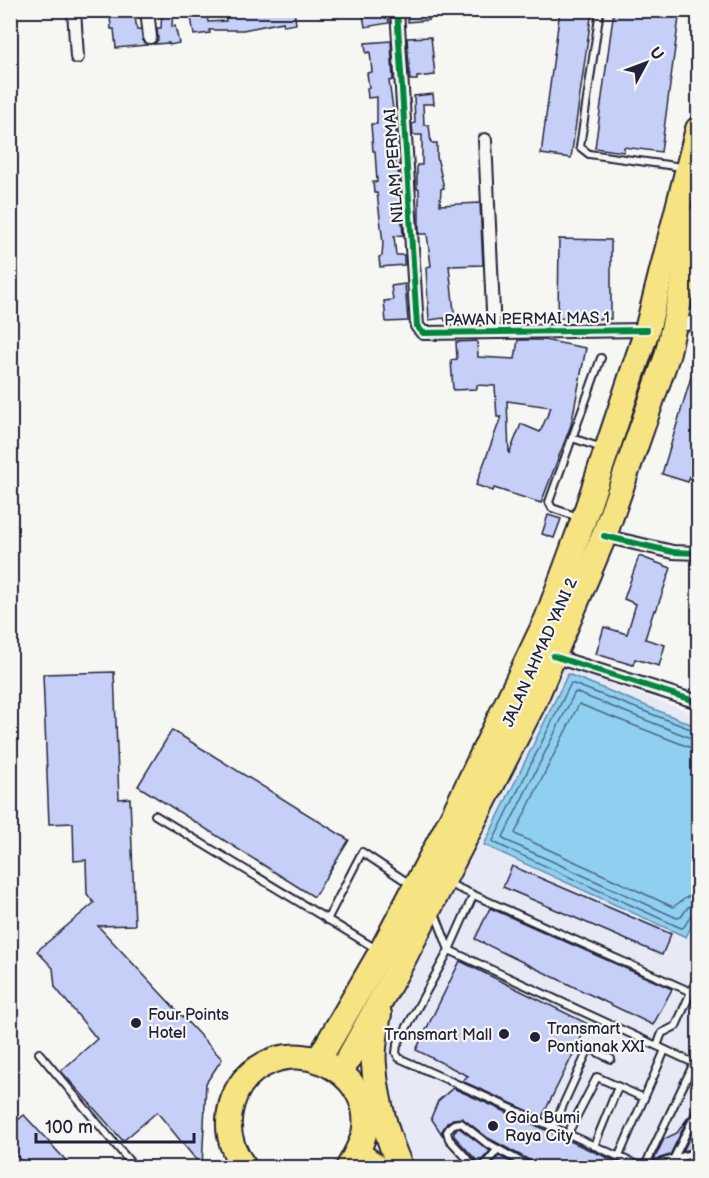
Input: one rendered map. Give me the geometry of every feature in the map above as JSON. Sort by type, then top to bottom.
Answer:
[{"type":"highway","name":"JALAN AHMAD YANI 2","points":[[341,1072],[382,1000],[454,814],[547,619],[584,519],[647,330],[699,129]]},
{"type":"highway","name":"JALAN AHMAD YANI 2","points":[[319,1059],[381,952],[423,896],[443,881],[534,702],[604,536],[667,356],[699,218]]},
{"type":"highway","points":[[382,1000],[375,1033],[373,1064],[392,1149],[401,1167]]},
{"type":"highway","points":[[245,1167],[238,1160],[231,1145],[228,1128],[229,1111],[234,1095],[243,1081],[255,1070],[269,1061],[285,1056],[319,1059],[341,1072],[351,1083],[360,1099],[364,1116],[364,1134],[352,1160],[378,1167]]},
{"type":"street","points":[[74,10],[77,57]]},
{"type":"street","points":[[147,10],[150,37]]},
{"type":"street","name":"NILAM PERMAI","points":[[397,10],[418,320]]},
{"type":"street","points":[[485,140],[494,332]]},
{"type":"street","name":"PAWAN PERMAI MAS 1","points":[[418,320],[417,326],[423,333],[647,330]]},
{"type":"street","points":[[674,327],[699,321]]},
{"type":"street","points":[[604,536],[673,552],[699,553]]},
{"type":"street","points":[[554,656],[699,702]]},
{"type":"lane","points":[[600,10],[580,147],[589,154],[689,168]]},
{"type":"lane","points":[[584,519],[549,505],[601,358]]},
{"type":"lane","points":[[572,438],[606,450]]},
{"type":"lane","points":[[155,815],[381,952]]},
{"type":"lane","points":[[327,920],[362,852],[423,896],[448,950],[696,1064],[644,1167]]},
{"type":"lane","points":[[443,881],[699,995]]},
{"type":"lane","points":[[473,896],[448,950],[397,1045],[396,1053],[399,1058],[644,1167],[699,1152]]},
{"type":"lane","points":[[657,1046],[662,1033],[676,1026],[699,976]]},
{"type":"lane","points":[[553,1127],[589,1048],[611,1059]]},
{"type":"lane","points":[[619,1156],[665,1050]]},
{"type":"lane","points":[[39,1053],[135,1167]]},
{"type":"lane","points":[[568,1133],[597,1077],[644,1098]]},
{"type":"lane","points":[[594,1146],[618,1087]]},
{"type":"lane","points":[[673,1167],[699,1109]]},
{"type":"lane","points":[[476,1167],[449,1139],[447,1132],[450,1126],[461,1123],[498,1150],[532,1167]]},
{"type":"lane","points":[[482,1167],[498,1150]]},
{"type":"shaded area","points":[[562,666],[698,715],[698,1167],[418,1167],[411,1163],[380,1068],[378,1038]]},
{"type":"water","points":[[568,674],[698,727],[698,913],[686,937],[484,845]]},
{"type":"building","points":[[114,10],[134,10],[137,30],[141,29],[143,41],[147,45],[116,48],[110,15],[115,14]]},
{"type":"building","points":[[162,10],[173,10],[172,27],[175,26],[179,43],[154,44],[158,40],[157,28],[161,28]]},
{"type":"building","points":[[206,10],[208,22],[226,21],[225,10],[294,10],[296,24],[284,26],[283,22],[243,30],[209,30],[210,33],[194,35],[190,11]]},
{"type":"building","points":[[407,10],[428,10],[429,20],[408,22]]},
{"type":"building","points":[[560,10],[592,10],[571,158],[541,154]]},
{"type":"building","points":[[614,10],[680,10],[661,152],[624,147],[624,152],[595,148]]},
{"type":"building","points":[[387,11],[389,23],[365,27],[363,15]]},
{"type":"building","points":[[431,37],[435,75],[410,80],[407,38]]},
{"type":"building","points":[[391,41],[393,80],[389,81],[397,137],[388,138],[390,154],[397,156],[395,168],[398,168],[403,235],[394,236],[396,255],[404,255],[404,265],[380,267],[379,257],[382,256],[383,243],[377,193],[374,193],[373,182],[377,182],[371,124],[377,124],[377,97],[368,98],[367,73],[372,72],[370,52],[366,53],[365,43]]},
{"type":"building","points":[[433,94],[434,104],[423,104],[424,125],[429,125],[431,143],[437,143],[437,157],[444,188],[441,189],[440,205],[480,203],[483,265],[449,266],[455,320],[445,321],[444,318],[429,320],[426,267],[431,266],[427,234],[419,234],[419,189],[417,189],[417,165],[422,165],[422,135],[413,135],[412,124],[415,123],[414,96]]},
{"type":"building","points":[[559,239],[611,240],[611,319],[558,318]]},
{"type":"building","points":[[405,284],[408,321],[386,322],[384,301],[393,300],[391,286]]},
{"type":"building","points":[[518,340],[544,340],[586,348],[571,425],[541,503],[494,488],[493,491],[476,485],[501,417],[497,417],[495,386],[477,385],[477,389],[453,390],[451,360],[457,359],[456,342],[477,341],[478,357],[515,359]],"holes":[[[507,401],[551,407],[540,432],[521,424],[509,454]]]},
{"type":"building","points":[[697,357],[699,357],[699,450],[688,482],[662,474]]},
{"type":"building","points":[[548,515],[561,519],[554,538],[542,534]]},
{"type":"building","points":[[639,556],[671,568],[645,639],[665,645],[659,666],[635,659],[633,665],[596,654],[604,627],[627,634],[636,604],[624,599]]},
{"type":"building","points":[[114,672],[119,799],[130,798],[135,925],[98,926],[222,1059],[206,1083],[202,1167],[157,1112],[123,1141],[61,1071],[97,1039],[55,987],[53,968],[37,951],[94,903],[87,894],[86,860],[74,861],[73,823],[49,824],[43,674]]},
{"type":"building","points":[[172,730],[349,840],[314,897],[138,786]]},
{"type":"building","points":[[512,866],[671,934],[662,955],[503,887]]},
{"type":"building","points":[[490,908],[672,989],[653,1025],[475,939]]},
{"type":"building","name":"Transmart Mall","points":[[460,961],[588,1024],[542,1117],[462,1081],[468,1076],[416,1050]]},
{"type":"building","points":[[453,1088],[630,1167],[537,1167],[535,1163],[488,1138],[462,1118],[453,1119],[447,1123],[442,1131],[443,1136],[431,1118],[438,1101]]},
{"type":"building","points":[[24,1115],[72,1167],[27,1167],[10,1149],[10,1127]]},
{"type":"building","points":[[689,1116],[670,1155],[654,1160],[664,1139],[677,1133]]},
{"type":"building","points":[[699,1120],[699,1147],[683,1151]]},
{"type":"building","points":[[459,1128],[490,1151],[479,1163],[454,1136],[454,1131]]},
{"type":"building","points":[[499,1156],[520,1167],[489,1167]]},
{"type":"cycle path","points":[[397,10],[417,326],[423,333],[647,330]]},
{"type":"cycle path","points":[[604,536],[673,552],[698,553]]},
{"type":"cycle path","points":[[553,656],[698,702]]},
{"type":"place","name":"Four Points Hotel","points":[[136,1023]]},
{"type":"place","name":"Transmart Mall","points":[[504,1034]]},
{"type":"place","name":"Transmart Pontianak XXI","points":[[535,1037]]},
{"type":"place","name":"Gaia Bumi Raya City","points":[[493,1126]]}]
